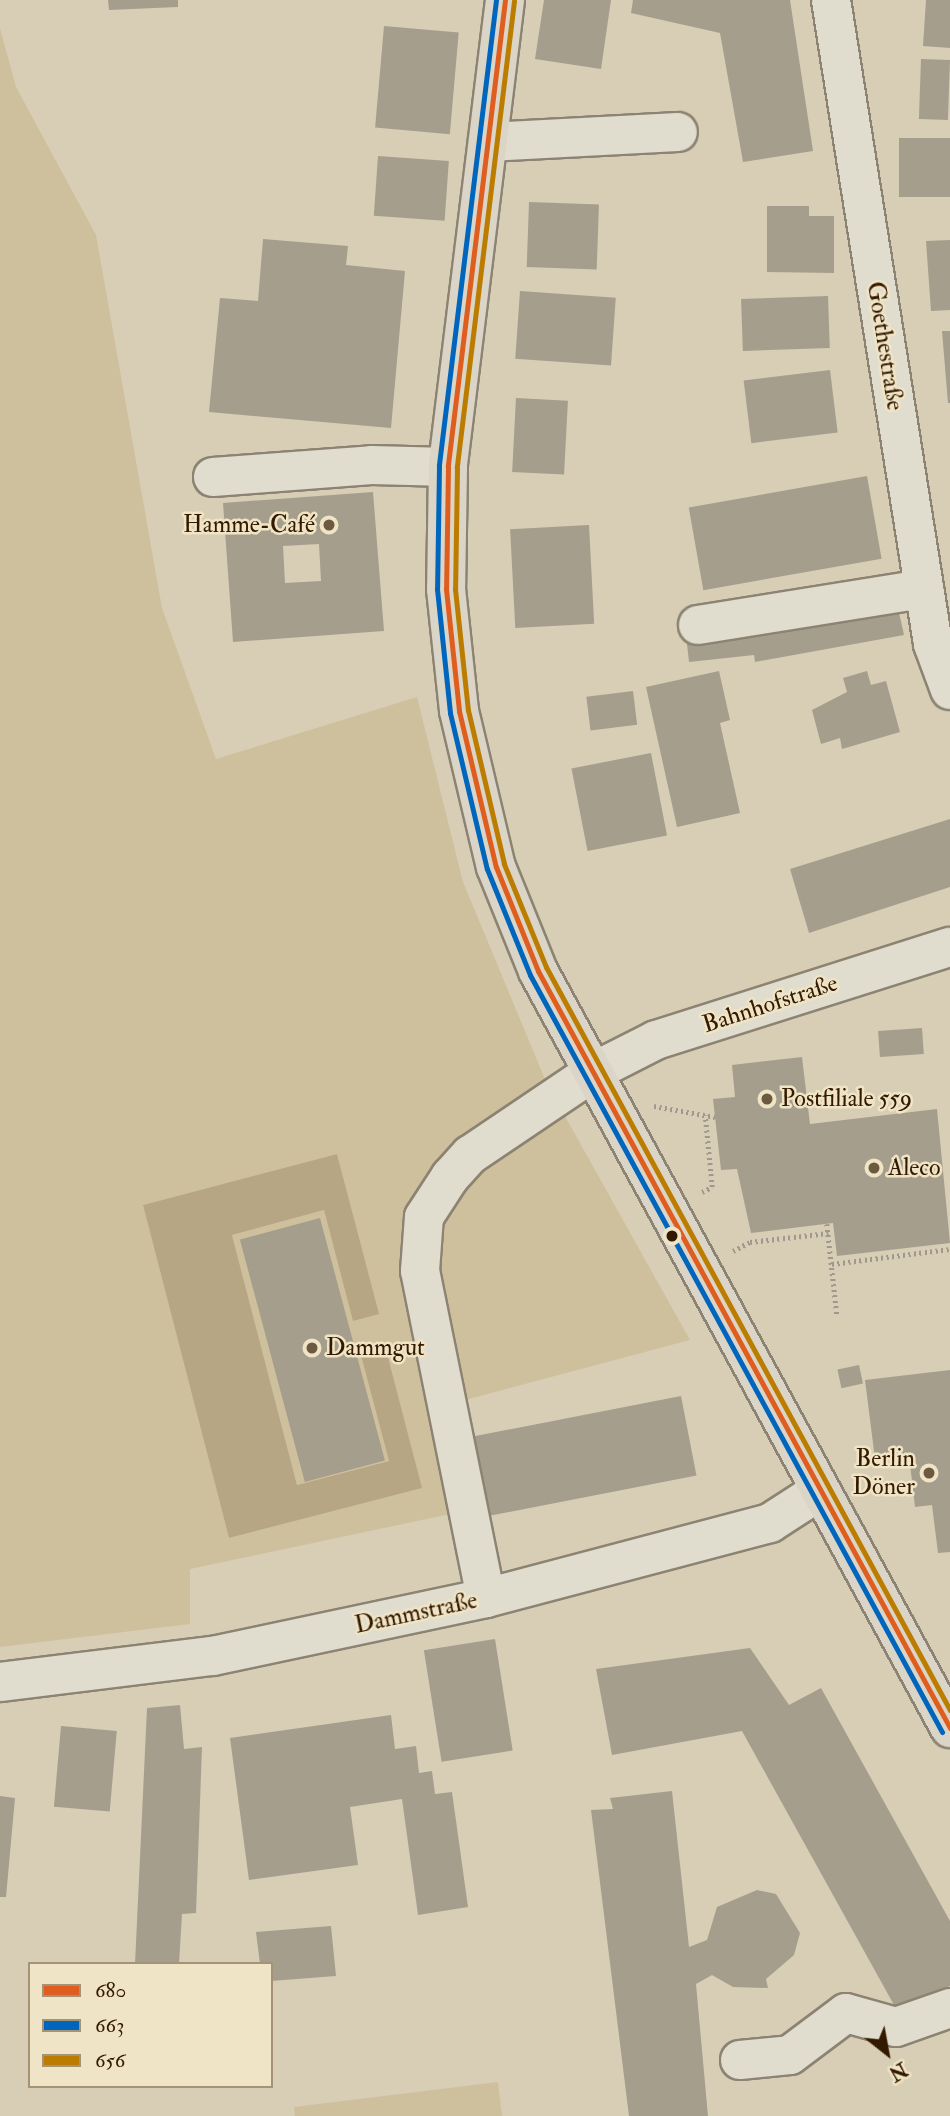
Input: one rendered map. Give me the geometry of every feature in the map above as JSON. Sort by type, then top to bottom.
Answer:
[{"type":"main road","points":[[505,0],[448,467],[446,589],[459,712],[496,867],[538,971],[818,1492],[950,1728]]},
{"type":"street","name":"Goethestraße","points":[[831,0],[933,644],[950,690]]},
{"type":"street","points":[[488,142],[678,132]]},
{"type":"street","points":[[213,477],[372,465],[448,467]]},
{"type":"street","points":[[698,625],[924,589]]},
{"type":"street","name":"Bahnhofstraße","points":[[486,1598],[420,1271],[424,1217],[470,1155],[593,1072],[656,1040],[950,947]]},
{"type":"street","name":"Dammstraße","points":[[0,1682],[213,1656],[486,1598],[770,1524],[818,1492]]},
{"type":"street","points":[[740,2060],[790,2055],[846,2013],[896,2027],[950,2008]]},
{"type":"path","points":[[620,1122],[652,1106],[715,1117]]},
{"type":"path","points":[[668,1211],[712,1187],[705,1115]]},
{"type":"path","points":[[827,1224],[837,1315]]},
{"type":"path","points":[[699,1270],[750,1242],[830,1236]]},
{"type":"path","points":[[832,1264],[950,1249]]},
{"type":"shaded area","points":[[0,28],[16,87],[96,235],[162,608],[216,759],[417,697],[463,882],[547,1084],[690,1340],[439,1407],[455,1513],[190,1569],[190,1624],[0,1647]],"holes":[[[337,1154],[378,1314],[353,1320],[324,1210],[232,1235],[297,1485],[389,1461],[359,1348],[383,1342],[421,1488],[229,1538],[143,1205]]]},
{"type":"shaded area","points":[[337,1154],[379,1314],[353,1321],[324,1210],[232,1235],[297,1485],[389,1461],[359,1348],[384,1342],[422,1488],[229,1538],[143,1205]]},
{"type":"shaded area","points":[[498,2082],[502,2116],[295,2116],[294,2107]]},
{"type":"building","points":[[108,0],[178,0],[178,7],[109,10]]},
{"type":"building","points":[[544,0],[611,0],[601,69],[535,59]]},
{"type":"building","points":[[633,0],[790,0],[813,151],[743,162],[720,33],[631,13]]},
{"type":"building","points":[[926,0],[950,0],[950,48],[923,46]]},
{"type":"building","points":[[384,26],[459,33],[450,134],[375,128]]},
{"type":"building","points":[[921,59],[950,60],[948,120],[919,119]]},
{"type":"building","points":[[899,138],[950,138],[950,197],[899,197]]},
{"type":"building","points":[[378,156],[449,161],[445,221],[374,216]]},
{"type":"building","points":[[529,202],[599,204],[597,269],[527,267]]},
{"type":"building","points":[[767,206],[809,206],[809,216],[834,216],[834,273],[767,272]]},
{"type":"building","points":[[263,239],[348,246],[346,265],[405,271],[391,428],[209,412],[220,298],[258,301]]},
{"type":"building","points":[[950,240],[950,310],[931,311],[926,241]]},
{"type":"building","points":[[520,291],[616,298],[611,366],[515,359]]},
{"type":"building","points":[[828,296],[830,348],[743,351],[741,299]]},
{"type":"building","points":[[942,331],[950,331],[950,403],[948,403]]},
{"type":"building","points":[[830,370],[838,433],[751,443],[744,381]]},
{"type":"building","points":[[516,398],[568,401],[564,475],[512,472]]},
{"type":"building","points":[[867,476],[882,559],[703,590],[689,507]]},
{"type":"building","points":[[373,492],[384,631],[233,642],[223,503]],"holes":[[[319,544],[321,581],[285,583],[283,546]]]},
{"type":"building","points":[[589,525],[594,624],[515,628],[510,529]]},
{"type":"building","points":[[898,608],[904,635],[755,662],[754,655],[689,662],[686,635]]},
{"type":"building","points":[[719,671],[730,720],[720,723],[740,813],[677,827],[646,687]]},
{"type":"building","points":[[867,671],[871,685],[886,681],[900,732],[842,749],[840,738],[821,744],[812,710],[847,692],[843,678]]},
{"type":"building","points":[[633,691],[637,725],[590,730],[586,697]]},
{"type":"building","points":[[651,753],[667,835],[588,851],[571,768]]},
{"type":"building","points":[[950,819],[950,887],[809,933],[790,869]]},
{"type":"building","points":[[922,1028],[924,1054],[880,1057],[878,1031]]},
{"type":"building","points":[[802,1057],[810,1124],[937,1109],[950,1243],[837,1256],[833,1223],[751,1233],[737,1169],[721,1170],[713,1099],[735,1097],[732,1065]]},
{"type":"building","name":"Dammgut","points":[[320,1218],[385,1460],[305,1482],[240,1239]]},
{"type":"building","points":[[859,1365],[863,1384],[841,1388],[837,1370]]},
{"type":"building","points":[[950,1370],[950,1552],[938,1553],[932,1505],[915,1507],[909,1455],[875,1459],[865,1380]]},
{"type":"building","points":[[681,1396],[696,1476],[480,1517],[465,1438]]},
{"type":"building","points":[[495,1639],[513,1751],[442,1762],[424,1650]]},
{"type":"building","points":[[750,1648],[789,1705],[821,1688],[950,1921],[950,1986],[899,2014],[742,1731],[612,1755],[596,1669]]},
{"type":"building","points":[[180,1705],[184,1749],[202,1747],[196,1913],[182,1914],[179,1962],[135,1962],[147,1708]]},
{"type":"building","points":[[391,1715],[395,1749],[416,1746],[419,1773],[432,1771],[435,1794],[452,1792],[468,1907],[418,1915],[402,1799],[350,1807],[358,1865],[249,1880],[230,1738]]},
{"type":"building","points":[[61,1726],[117,1731],[110,1812],[54,1807]]},
{"type":"building","points":[[672,1791],[689,1947],[707,1940],[717,1907],[757,1890],[776,1894],[800,1933],[794,1955],[766,1979],[768,1988],[733,1987],[712,1975],[696,1984],[708,2116],[629,2116],[591,1810],[613,1809],[610,1798]]},
{"type":"building","points":[[0,1796],[15,1798],[6,1897],[0,1897]]},
{"type":"building","points":[[331,1926],[336,1976],[273,1981],[273,1962],[260,1962],[256,1932]]},
{"type":"transit line","name":"663","points":[[496,0],[439,466],[437,589],[450,713],[487,869],[530,975],[942,1732]]},
{"type":"transit line","name":"680","points":[[505,0],[448,467],[446,589],[459,711],[496,867],[538,971],[950,1728]]},
{"type":"transit line","name":"656","points":[[514,1],[457,468],[455,589],[468,710],[504,864],[546,967],[950,1710]]},
{"type":"place","name":"Hamme-Café","points":[[329,525]]},
{"type":"place","name":"Postfiliale 559","points":[[767,1099]]},
{"type":"place","name":"Aleco","points":[[874,1168]]},
{"type":"place","name":"Dammgut","points":[[312,1348]]},
{"type":"place","name":"Berlin Döner","points":[[929,1473]]}]
